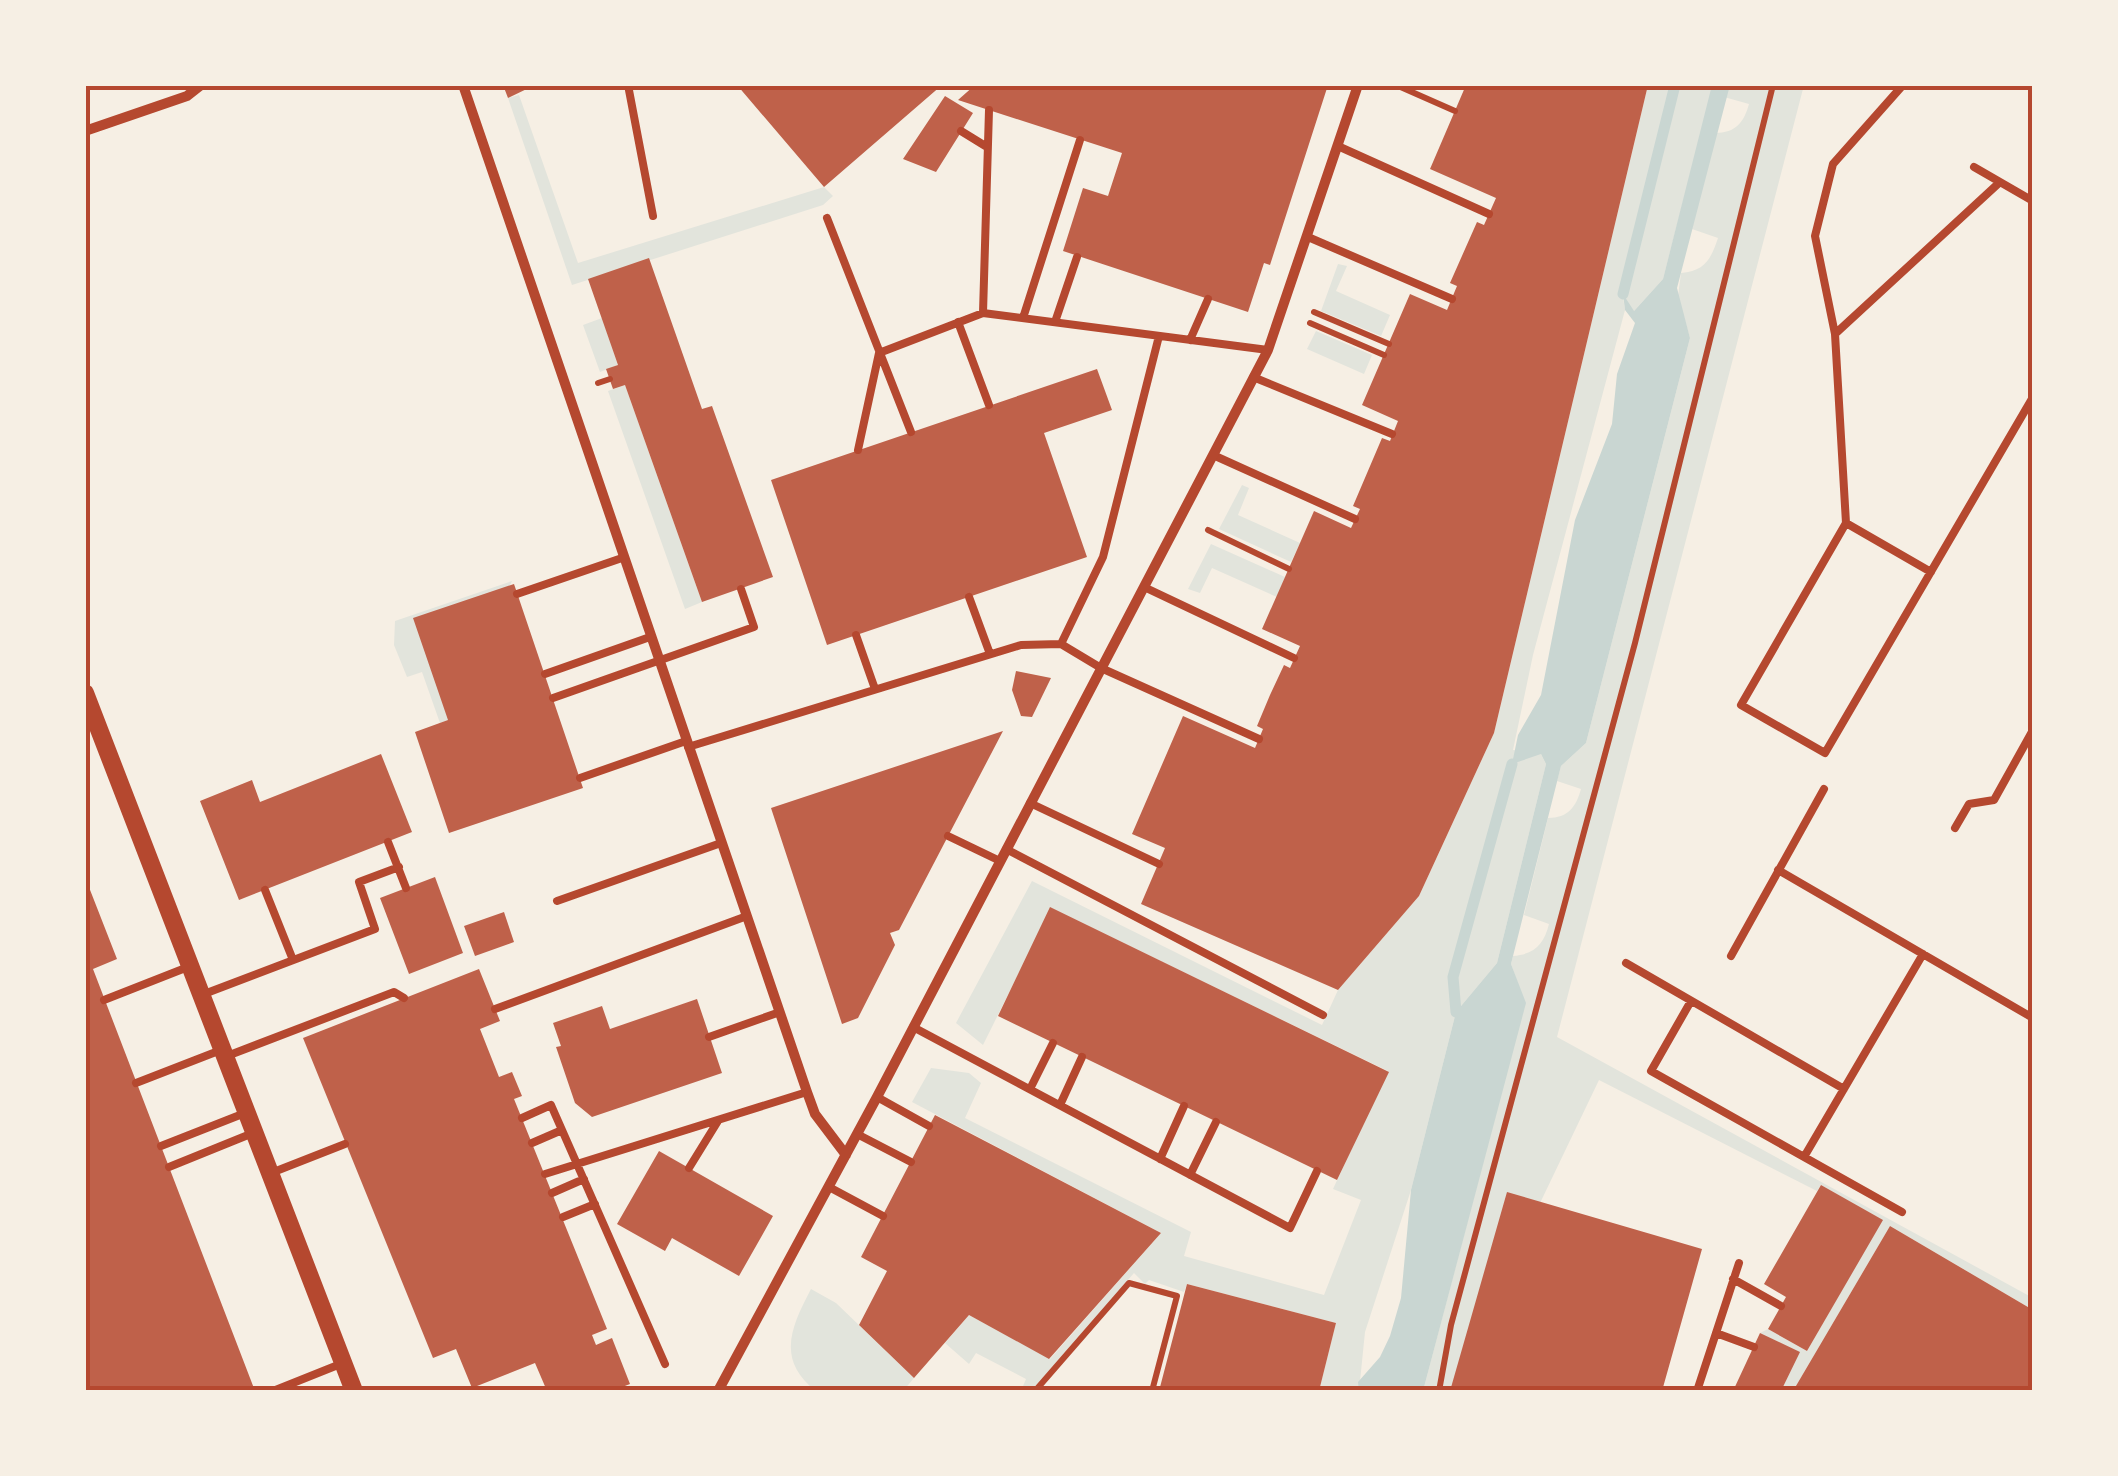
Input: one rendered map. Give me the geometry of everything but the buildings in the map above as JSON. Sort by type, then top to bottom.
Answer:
[{"type":"street","points":[[85,131],[187,96],[201,85]]},
{"type":"street","points":[[463,85],[807,1092],[815,1114],[846,1155]]},
{"type":"street","points":[[719,1390],[1268,350],[1358,85]]},
{"type":"street","points":[[85,694],[204,994],[354,1391]]},
{"type":"lane","points":[[628,85],[653,216]]},
{"type":"lane","points":[[1903,85],[1833,164],[1815,236],[1835,334],[1846,523],[1740,706],[1826,753],[2033,398]]},
{"type":"lane","points":[[983,312],[989,110]]},
{"type":"lane","points":[[961,131],[988,147]]},
{"type":"lane","points":[[1023,318],[1080,140]]},
{"type":"lane","points":[[1340,147],[1489,214]]},
{"type":"lane","points":[[1974,167],[2033,201]]},
{"type":"lane","points":[[1835,334],[2000,182]]},
{"type":"lane","points":[[828,218],[911,432]]},
{"type":"lane","points":[[1308,237],[1452,298]]},
{"type":"lane","points":[[1056,322],[1078,256]]},
{"type":"lane","points":[[1190,340],[1208,299]]},
{"type":"lane","points":[[879,353],[983,312],[1268,350]]},
{"type":"lane","points":[[958,322],[989,405]]},
{"type":"lane","points":[[1061,644],[1103,557],[1159,336]]},
{"type":"lane","points":[[858,450],[879,353]]},
{"type":"lane","points":[[1253,377],[1392,434]]},
{"type":"lane","points":[[1213,454],[1355,519]]},
{"type":"lane","points":[[1846,523],[1931,572]]},
{"type":"lane","points":[[517,594],[622,558]]},
{"type":"lane","points":[[1144,586],[1294,658]]},
{"type":"lane","points":[[552,698],[754,627],[740,589]]},
{"type":"lane","points":[[969,597],[990,654]]},
{"type":"lane","points":[[856,636],[875,690]]},
{"type":"lane","points":[[544,674],[650,637]]},
{"type":"lane","points":[[580,778],[1021,645],[1061,644],[1101,668],[1259,738]]},
{"type":"lane","points":[[1955,828],[1969,804],[1994,800],[2033,730]]},
{"type":"lane","points":[[1731,956],[1824,789]]},
{"type":"lane","points":[[1030,803],[1159,864]]},
{"type":"lane","points":[[948,836],[1000,861]]},
{"type":"lane","points":[[388,842],[406,888]]},
{"type":"lane","points":[[557,902],[721,843]]},
{"type":"lane","points":[[1006,849],[1323,1015]]},
{"type":"lane","points":[[204,994],[376,930],[359,882],[398,868]]},
{"type":"lane","points":[[1778,870],[2033,1018]]},
{"type":"lane","points":[[265,890],[292,960]]},
{"type":"lane","points":[[495,1009],[747,916]]},
{"type":"lane","points":[[1804,1157],[1923,954]]},
{"type":"lane","points":[[1626,963],[1844,1088]]},
{"type":"lane","points":[[104,1000],[192,965]]},
{"type":"lane","points":[[136,1083],[394,992],[404,998]]},
{"type":"lane","points":[[1691,1001],[1651,1071],[1902,1212]]},
{"type":"lane","points":[[710,1037],[780,1012]]},
{"type":"lane","points":[[913,1027],[1290,1228],[1317,1170]]},
{"type":"lane","points":[[1030,1089],[1052,1042]]},
{"type":"lane","points":[[1060,1105],[1082,1057]]},
{"type":"lane","points":[[545,1174],[807,1092]]},
{"type":"lane","points":[[877,1097],[929,1126]]},
{"type":"lane","points":[[522,1118],[551,1105],[664,1364]]},
{"type":"lane","points":[[1160,1159],[1184,1106]]},
{"type":"lane","points":[[160,1146],[248,1111]]},
{"type":"lane","points":[[689,1168],[719,1120]]},
{"type":"lane","points":[[1190,1175],[1216,1122]]},
{"type":"lane","points":[[532,1144],[562,1130]]},
{"type":"lane","points":[[168,1167],[256,1132]]},
{"type":"lane","points":[[857,1134],[911,1162]]},
{"type":"lane","points":[[271,1173],[345,1144]]},
{"type":"lane","points":[[552,1192],[584,1178]]},
{"type":"lane","points":[[828,1187],[882,1216]]},
{"type":"lane","points":[[562,1218],[594,1204]]},
{"type":"lane","points":[[1697,1391],[1739,1263]]},
{"type":"lane","points":[[1734,1279],[1781,1306]]},
{"type":"lane","points":[[1716,1333],[1754,1347]]},
{"type":"lane","points":[[273,1391],[343,1362]]},
{"type":"path","points":[[1396,85],[1455,111]]},
{"type":"path","points":[[1439,1391],[1451,1325],[1635,643],[1773,85]]},
{"type":"path","points":[[1314,312],[1389,344]]},
{"type":"path","points":[[1310,323],[1384,355]]},
{"type":"path","points":[[598,383],[610,379]]},
{"type":"path","points":[[1208,530],[1288,569]]},
{"type":"path","points":[[1035,1391],[1129,1283],[1177,1296],[1152,1391]]},
{"type":"shaded area","points":[[1648,85],[1712,85],[1712,90],[1663,279],[1633,312],[1623,297],[1625,310],[1533,655],[1513,750],[1541,754],[1546,764],[1497,963],[1456,1012],[1411,1190],[1365,1332],[1359,1391],[1319,1391],[1336,1323],[1187,1284],[1184,1292],[1149,1280],[1145,1284],[1134,1273],[1031,1391],[1021,1391],[1026,1379],[976,1353],[969,1364],[945,1343],[969,1315],[1050,1359],[1161,1233],[912,1102],[931,1068],[969,1073],[981,1083],[965,1118],[1191,1232],[1184,1256],[1324,1295],[1361,1200],[1333,1189],[1388,1071],[1051,908],[983,1045],[956,1023],[1032,881],[1322,1025],[1338,990],[1419,896],[1494,733]]},
{"type":"shaded area","points":[[1712,85],[1730,85],[1677,288],[1690,338],[1586,743],[1561,766],[1511,964],[1526,1003],[1423,1391],[1359,1391],[1358,1382],[1380,1357],[1390,1336],[1401,1298],[1411,1190],[1456,1012],[1497,963],[1546,764],[1541,754],[1512,764],[1518,735],[1541,695],[1575,520],[1612,424],[1617,374],[1635,323],[1625,310],[1623,294],[1634,311],[1663,279]]},
{"type":"shaded area","points":[[1730,85],[1804,85],[1557,1037],[2033,1298],[2033,1310],[1890,1226],[1793,1391],[1781,1391],[1799,1352],[1760,1333],[1768,1329],[1807,1351],[1882,1220],[1821,1185],[1817,1191],[1599,1080],[1450,1391],[1423,1391],[1525,1003],[1511,964],[1513,956],[1537,947],[1549,924],[1524,915],[1548,818],[1570,810],[1581,789],[1557,781],[1561,766],[1586,743],[1690,338],[1678,296],[1681,273],[1706,263],[1718,238],[1692,229],[1715,133],[1738,125],[1749,104],[1724,97]]},
{"type":"shaded area","points":[[519,95],[578,263],[824,187],[833,196],[823,205],[572,285],[508,98]]},
{"type":"shaded area","points":[[1338,264],[1347,266],[1336,291],[1390,315],[1381,336],[1321,311]]},
{"type":"shaded area","points":[[602,318],[618,365],[600,372],[583,325]]},
{"type":"shaded area","points":[[1316,331],[1372,355],[1364,374],[1307,349]]},
{"type":"shaded area","points":[[625,385],[702,602],[685,609],[608,391]]},
{"type":"shaded area","points":[[1242,485],[1249,488],[1238,515],[1300,543],[1291,562],[1219,529]]},
{"type":"shaded area","points":[[1211,544],[1285,577],[1277,597],[1212,568],[1200,593],[1188,589]]},
{"type":"shaded area","points":[[512,581],[448,720],[440,723],[422,672],[407,677],[394,645],[395,621]]},
{"type":"shaded area","points":[[811,1289],[836,1303],[914,1378],[903,1391],[816,1391],[803,1379],[791,1343]]},
{"type":"waterway","points":[[1623,294],[1675,85]]},
{"type":"waterway","points":[[1456,1012],[1453,977],[1512,764]]}]
